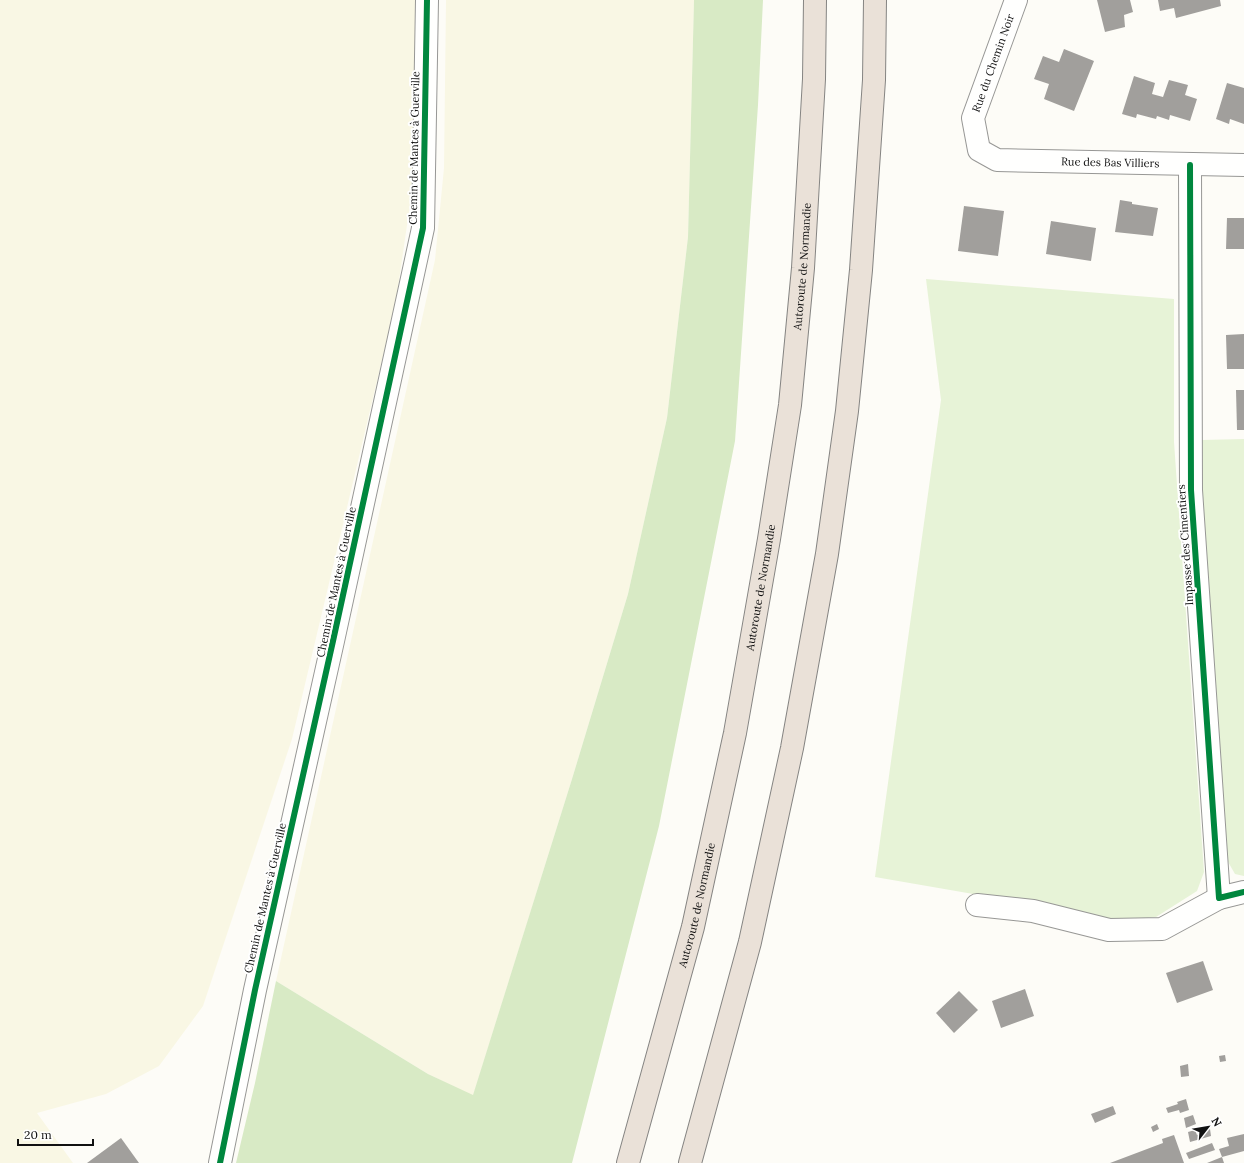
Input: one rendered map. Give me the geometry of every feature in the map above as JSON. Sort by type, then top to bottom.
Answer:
[{"type":"highway","name":"Autoroute de Normandie","points":[[628,1163],[692,927],[736,732],[769,539],[790,406],[803,268],[814,80],[815,0]]},
{"type":"highway","points":[[690,1163],[750,942],[792,748],[827,554],[847,411],[861,270],[874,80],[875,0]]},
{"type":"street","name":"Chemin de Mantes à Guerville","points":[[220,1163],[255,990],[423,228],[427,0]]},
{"type":"street","name":"Rue du Chemin Noir","points":[[979,150],[973,118],[1016,0]]},
{"type":"street","name":"Rue des Bas Villiers","points":[[979,150],[997,160],[1244,165]]},
{"type":"street","name":"Impasse des Cimentiers","points":[[1190,165],[1191,490],[1219,898]]},
{"type":"street","points":[[977,905],[1033,911],[1109,930],[1162,929],[1219,898],[1244,892]]},
{"type":"shaded area","points":[[0,0],[418,0],[415,170],[396,301],[292,739],[203,1006],[159,1066],[106,1094],[37,1113],[73,1163],[0,1163]]},
{"type":"shaded area","points":[[446,0],[694,0],[688,237],[667,418],[628,594],[473,1096],[428,1074],[276,981],[435,260],[444,168]]},
{"type":"green space","points":[[694,0],[763,0],[758,105],[735,441],[659,826],[572,1163],[236,1163],[255,1083],[276,981],[428,1074],[473,1095],[628,594],[667,418],[688,237]]},
{"type":"green space","points":[[926,279],[1174,299],[1174,442],[1204,872],[1197,891],[1156,917],[1111,922],[979,895],[875,877],[941,400]]},
{"type":"green space","points":[[1244,439],[1244,876],[1235,874],[1223,853],[1204,547],[1202,440]]},
{"type":"building","points":[[1097,0],[1130,0],[1133,12],[1124,15],[1125,27],[1105,32]]},
{"type":"building","points":[[1158,0],[1220,0],[1221,6],[1176,18],[1174,8],[1160,11]]},
{"type":"building","points":[[1064,49],[1094,61],[1074,111],[1044,99],[1049,84],[1034,79],[1043,56],[1059,62]]},
{"type":"building","points":[[1134,76],[1155,83],[1152,94],[1163,97],[1169,80],[1188,85],[1185,95],[1197,99],[1190,121],[1170,115],[1169,120],[1157,116],[1156,119],[1137,114],[1136,118],[1122,114]]},
{"type":"building","points":[[1227,83],[1244,88],[1244,124],[1230,119],[1229,124],[1216,119]]},
{"type":"building","points":[[1120,200],[1132,202],[1132,204],[1158,208],[1153,236],[1115,232]]},
{"type":"building","points":[[964,206],[1004,211],[998,256],[958,251]]},
{"type":"building","points":[[1227,218],[1244,218],[1244,249],[1226,249]]},
{"type":"building","points":[[1051,221],[1096,228],[1091,261],[1046,254]]},
{"type":"building","points":[[1244,334],[1244,369],[1227,369],[1226,335]]},
{"type":"building","points":[[1236,390],[1244,390],[1244,430],[1237,430]]},
{"type":"building","points":[[1203,961],[1213,990],[1177,1003],[1166,973]]},
{"type":"building","points":[[1025,989],[1034,1016],[1001,1028],[992,1001]]},
{"type":"building","points":[[959,991],[978,1010],[954,1033],[936,1013]]},
{"type":"building","points":[[1225,1055],[1226,1061],[1220,1062],[1219,1056]]},
{"type":"building","points":[[1188,1064],[1189,1076],[1181,1077],[1180,1066]]},
{"type":"building","points":[[1186,1099],[1189,1110],[1180,1113],[1179,1110],[1168,1113],[1166,1108],[1178,1104],[1177,1102]]},
{"type":"building","points":[[1113,1106],[1116,1114],[1095,1123],[1091,1114]]},
{"type":"building","points":[[1193,1115],[1196,1124],[1186,1128],[1184,1118]]},
{"type":"building","points":[[1157,1124],[1159,1129],[1153,1132],[1151,1127]]},
{"type":"building","points":[[1210,1129],[1211,1136],[1190,1142],[1188,1132],[1195,1130],[1197,1135]]},
{"type":"building","points":[[1244,1134],[1244,1151],[1222,1157],[1219,1149],[1229,1146],[1227,1138]]},
{"type":"building","points":[[1174,1135],[1184,1163],[1110,1163],[1163,1143],[1162,1139]]},
{"type":"building","points":[[121,1138],[139,1163],[87,1163]]},
{"type":"building","points":[[1212,1143],[1215,1150],[1189,1159],[1186,1153]]},
{"type":"building","points":[[1222,1157],[1224,1163],[1207,1163]]},
{"type":"cycle path","points":[[220,1163],[255,990],[423,228],[427,0]]},
{"type":"cycle path","points":[[1190,165],[1191,490],[1219,898],[1244,892]]}]
